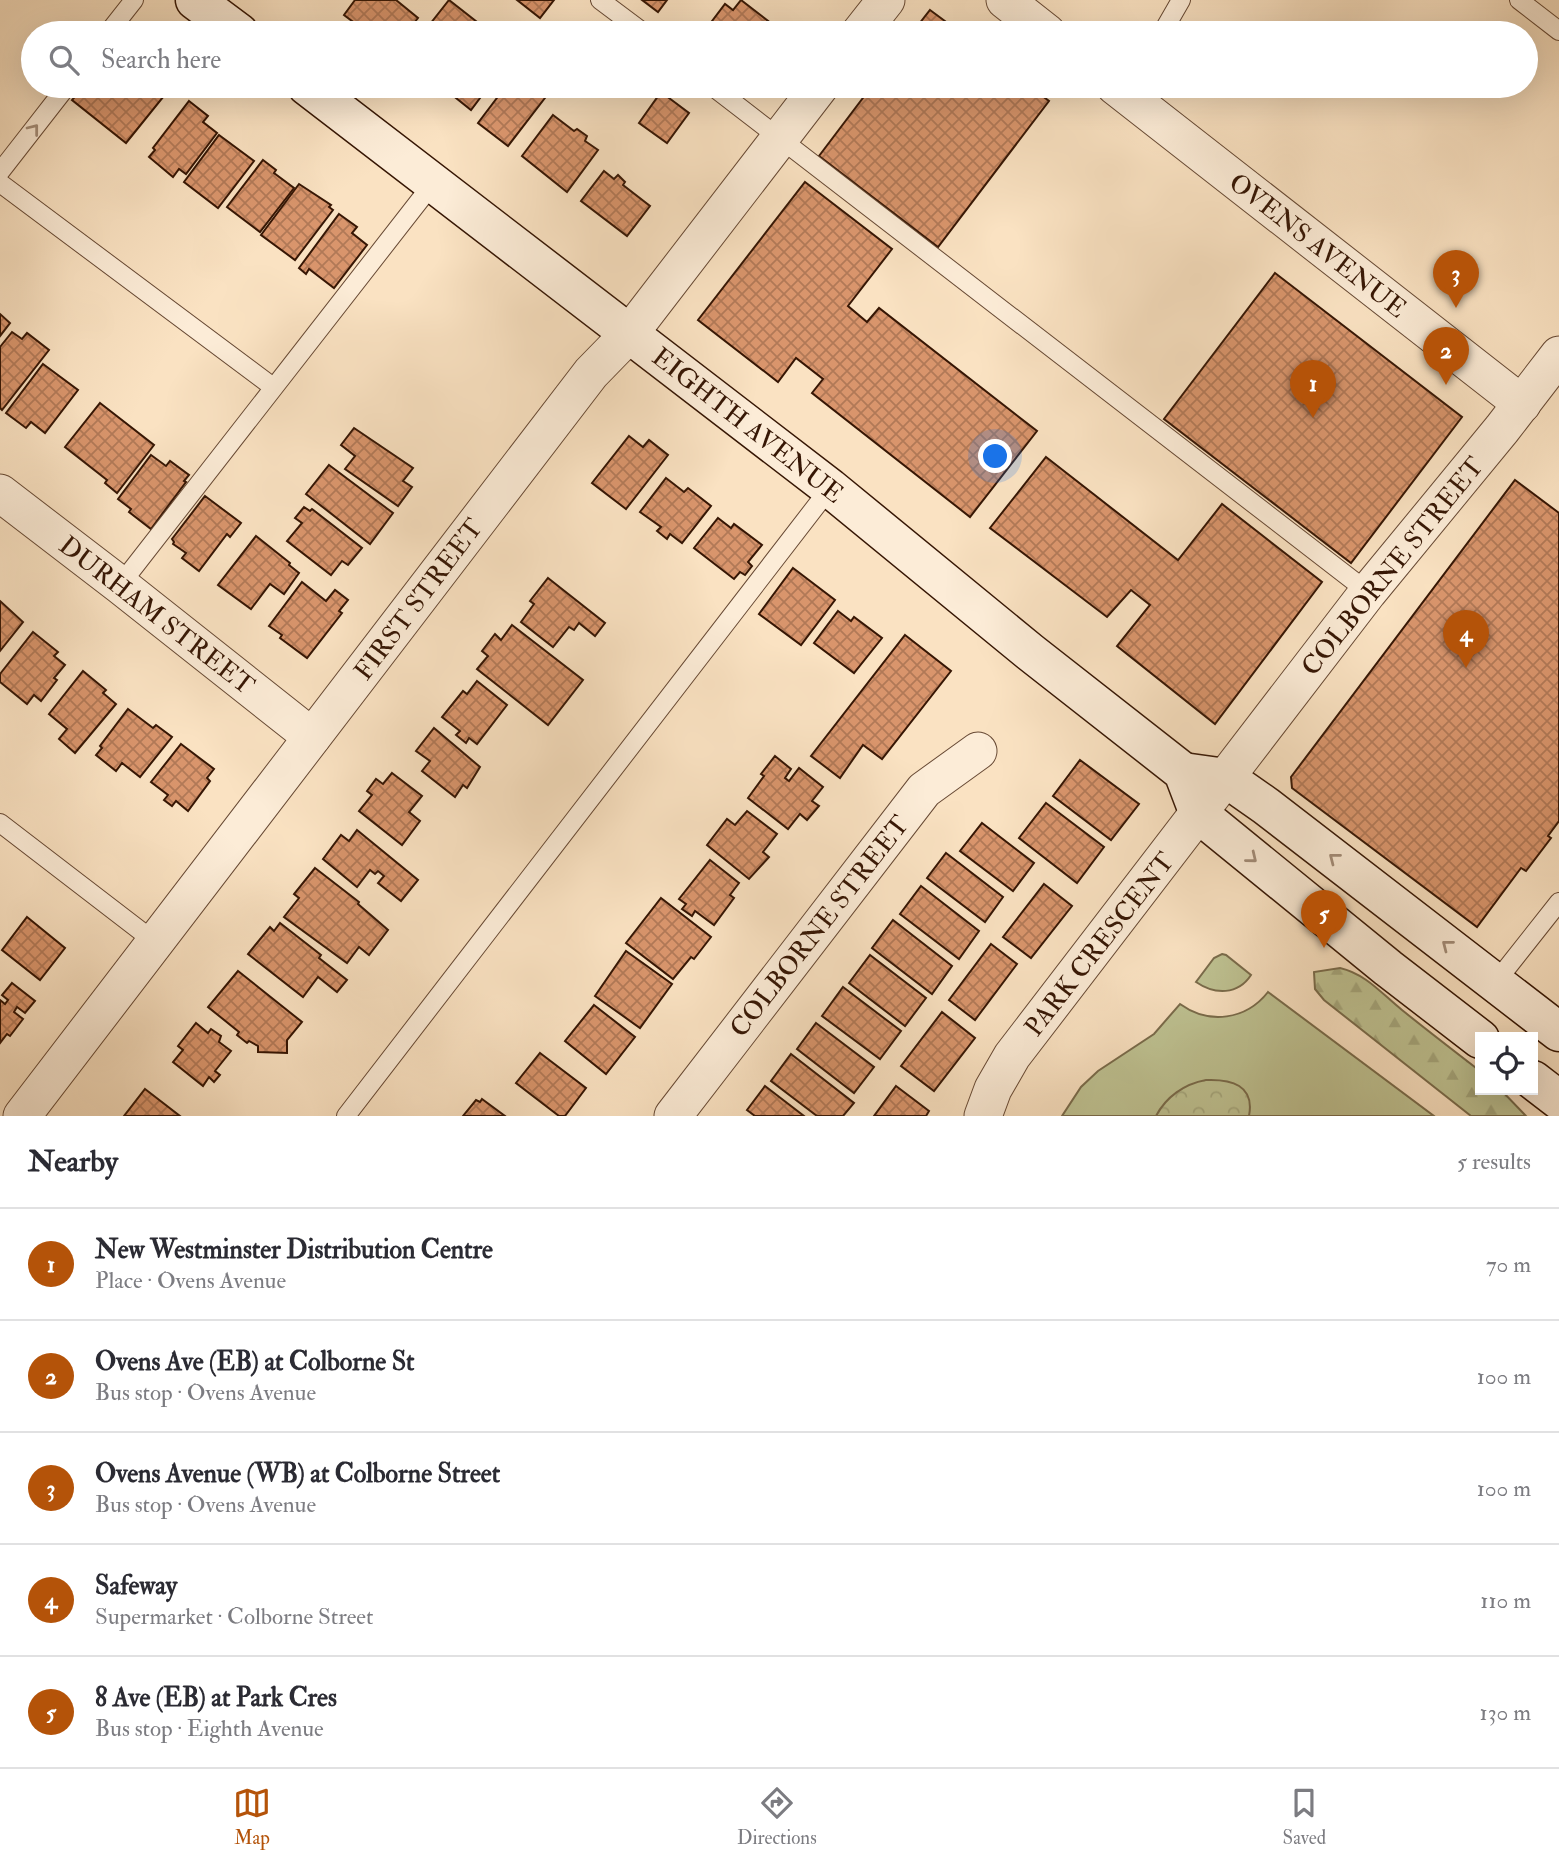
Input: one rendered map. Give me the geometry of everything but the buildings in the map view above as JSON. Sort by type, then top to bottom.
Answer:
[{"type":"street","points":[[195,0],[223,21]]},
{"type":"street","points":[[869,21],[886,0]]},
{"type":"street","points":[[1005,0],[1032,21]]},
{"type":"street","name":"EIGHTH AVENUE","points":[[323,98],[830,488],[1030,652],[1183,772]]},
{"type":"street","name":"FIRST STREET","points":[[22,1116],[591,373],[630,334],[811,98]]},
{"type":"street","name":"OVENS AVENUE","points":[[1135,98],[1522,404]]},
{"type":"street","name":"COLBORNE STREET","points":[[1226,778],[1368,592],[1559,355]]},
{"type":"street","name":"DURHAM STREET","points":[[0,493],[312,737]]},
{"type":"street","name":"COLBORNE STREET","points":[[673,1116],[924,790],[978,751]]},
{"type":"street","points":[[1495,983],[1471,1032],[1199,814],[1183,772],[1226,778],[1266,806],[1559,1032]]},
{"type":"street","name":"PARK CRESCENT","points":[[983,1116],[993,1089],[1012,1056],[1226,778]]},
{"type":"street","points":[[1538,1084],[1559,1100]]},
{"type":"lane","points":[[117,21],[134,0]]},
{"type":"lane","points":[[600,0],[627,21]]},
{"type":"lane","points":[[1169,21],[1181,0]]},
{"type":"lane","points":[[1519,0],[1559,31]]},
{"type":"lane","points":[[0,172],[58,98]]},
{"type":"lane","points":[[728,98],[1368,592]]},
{"type":"lane","points":[[120,585],[433,182]]},
{"type":"lane","points":[[0,183],[273,387]]},
{"type":"lane","points":[[346,1116],[830,488]]},
{"type":"lane","points":[[0,823],[155,942]]},
{"type":"lane","points":[[1495,983],[1559,902]]},
{"type":"green space","points":[[1222,954],[1251,975],[1246,982],[1233,989],[1218,991],[1196,982],[1214,958]]},
{"type":"green space","points":[[1340,968],[1366,980],[1475,1067],[1475,1095],[1506,1095],[1526,1116],[1471,1116],[1324,1000],[1315,989],[1314,972]]},
{"type":"green space","points":[[1268,992],[1434,1116],[1062,1116],[1081,1087],[1098,1071],[1154,1034],[1180,1004],[1203,1015],[1227,1016],[1249,1009]]},
{"type":"green space","points":[[1206,1080],[1232,1083],[1245,1091],[1250,1106],[1249,1116],[1156,1116],[1176,1092]]},
{"type":"place","name":"Ovens Avenue (WB) at Colborne Street","points":[[1456,308]]},
{"type":"place","name":"Ovens Ave (EB) at Colborne St","points":[[1446,385]]},
{"type":"place","name":"New Westminster Distribution Centre","points":[[1313,418]]},
{"type":"place","name":"Safeway","points":[[1466,668]]},
{"type":"place","name":"8 Ave (EB) at Park Cres","points":[[1324,948]]}]
